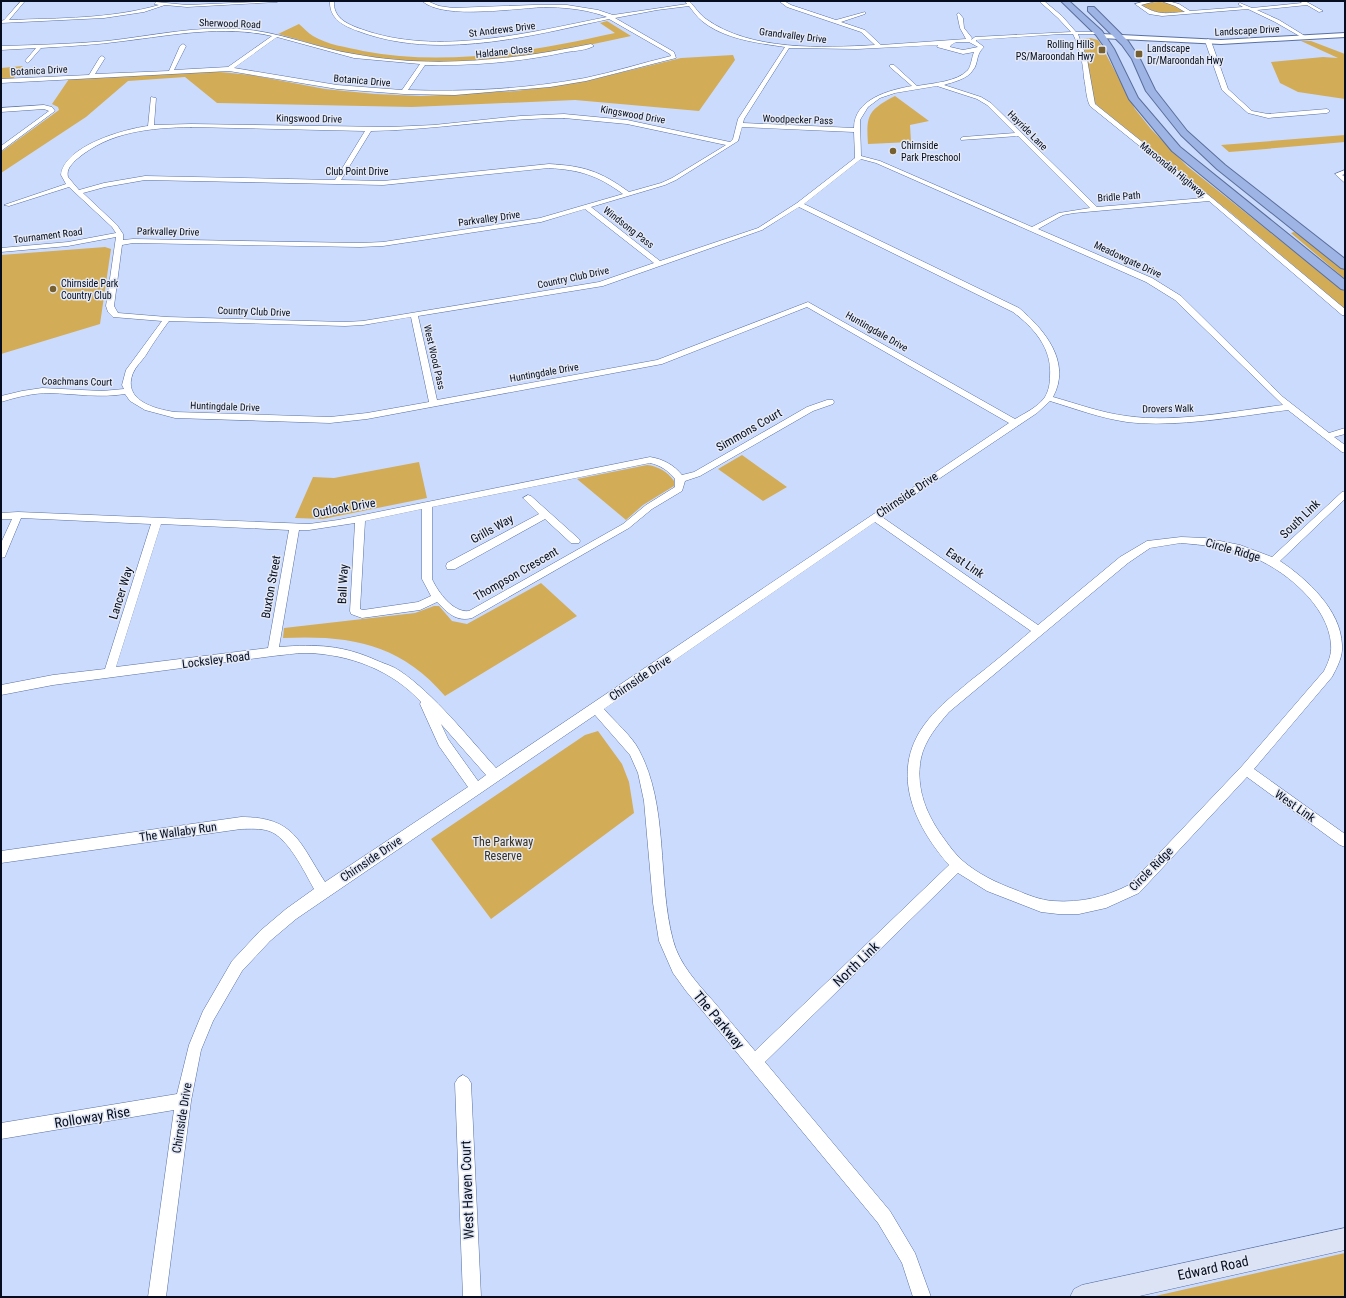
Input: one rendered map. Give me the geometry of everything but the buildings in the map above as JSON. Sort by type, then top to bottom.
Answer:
[{"type":"highway","name":"Maroondah Highway","points":[[1065,1],[1098,32],[1110,50],[1134,99],[1164,136],[1197,167],[1345,286]]},
{"type":"highway","points":[[1084,4],[1121,38],[1136,60],[1151,91],[1184,133],[1221,167],[1345,264]]},
{"type":"highway","points":[[1274,230],[1298,227]]},
{"type":"main road","name":"Edward Road","points":[[1082,1297],[1345,1240]]},
{"type":"street","points":[[3,22],[23,1]]},
{"type":"street","points":[[150,1],[163,5]]},
{"type":"street","points":[[3,22],[113,16],[163,5],[277,1]]},
{"type":"street","name":"St Andrews Drive","points":[[332,1],[331,7],[333,14],[341,22],[353,28],[378,36],[421,42],[454,43],[493,41],[529,35],[657,8],[688,3]]},
{"type":"street","name":"Botanica Drive","points":[[1,81],[228,69],[337,87],[404,92],[455,93],[543,86],[586,79],[674,57],[672,53],[636,33],[622,28],[610,18],[594,9],[577,6],[553,6],[458,10],[439,8],[429,5],[424,1]]},
{"type":"street","points":[[781,1],[789,6],[866,33],[880,47]]},
{"type":"street","name":"Maroondah Highway","points":[[1041,1],[1050,8],[1076,35],[1081,47],[1092,105],[1210,199],[1345,313]]},
{"type":"street","points":[[1154,1],[1136,4],[1151,13],[1162,15],[1308,4]]},
{"type":"street","points":[[1163,1],[1177,5],[1190,13]]},
{"type":"street","points":[[1235,1],[1276,21],[1303,37]]},
{"type":"street","points":[[1301,1],[1321,11]]},
{"type":"street","name":"Grandvalley Drive","points":[[688,3],[702,20],[722,30],[747,38],[788,46],[832,49],[970,41]]},
{"type":"street","points":[[835,22],[863,13]]},
{"type":"street","points":[[959,14],[962,18],[962,28],[970,41],[979,48]]},
{"type":"street","name":"Sherwood Road","points":[[1,48],[107,42],[170,33],[208,30],[240,30],[276,36],[331,52],[356,57],[423,64]]},
{"type":"street","points":[[972,65],[963,52],[1007,41],[1098,32]]},
{"type":"street","points":[[970,41],[976,39],[1076,35],[1098,32]]},
{"type":"street","name":"Landscape Drive","points":[[1098,32],[1121,38],[1151,38],[1208,42],[1235,42],[1345,35]]},
{"type":"street","points":[[228,69],[276,36]]},
{"type":"street","name":"Landscape Drive","points":[[1121,38],[1151,38]]},
{"type":"street","points":[[950,42],[948,45],[950,48]]},
{"type":"street","points":[[1208,42],[1225,90],[1255,116],[1327,111]]},
{"type":"street","name":"Grandvalley Drive","points":[[909,44],[934,45],[963,52]]},
{"type":"street","points":[[28,61],[40,46]]},
{"type":"street","points":[[171,71],[183,46]]},
{"type":"street","name":"Haldane Close","points":[[423,64],[498,61],[559,53],[586,46]]},
{"type":"street","points":[[731,144],[736,140],[741,119],[788,46]]},
{"type":"street","points":[[859,157],[856,130],[859,115],[867,105],[886,94],[915,86],[937,84],[960,77],[970,71],[979,48]]},
{"type":"street","points":[[91,76],[102,58]]},
{"type":"street","points":[[404,92],[423,64]]},
{"type":"street","points":[[892,66],[915,86]]},
{"type":"street","name":"Hayride Lane","points":[[937,84],[984,101],[1094,208]]},
{"type":"street","points":[[151,127],[153,98]]},
{"type":"street","points":[[1,110],[44,107],[52,109],[47,116],[1,149]]},
{"type":"street","name":"Kingswood Drive","points":[[70,185],[65,179],[64,174],[66,167],[81,153],[109,137],[132,130],[151,127],[403,129],[531,116],[578,116],[633,122],[731,144]]},
{"type":"street","name":"Woodpecker Pass","points":[[739,125],[856,130]]},
{"type":"street","points":[[337,182],[369,129]]},
{"type":"street","points":[[964,139],[1019,134]]},
{"type":"street","name":"Parkvalley Drive","points":[[119,243],[133,241],[371,245],[529,222],[555,217],[663,184],[674,179],[731,144]]},
{"type":"street","name":"Country Club Drive","points":[[119,243],[110,306],[113,314],[124,317],[167,319],[345,324],[414,315],[600,284],[760,229],[799,204],[849,167],[859,157]]},
{"type":"street","name":"Meadowgate Drive","points":[[859,157],[878,162],[1149,280],[1164,288],[1189,308],[1270,390],[1345,450]]},
{"type":"street","name":"Club Point Drive","points":[[80,192],[110,184],[145,178],[383,182],[549,166],[572,167],[591,171],[608,179],[627,194]]},
{"type":"street","points":[[1345,172],[1338,174],[1345,181]]},
{"type":"street","points":[[7,205],[70,185],[80,192],[115,226],[120,234],[119,243]]},
{"type":"street","name":"Bridle Path","points":[[1033,229],[1060,214],[1094,208],[1210,199]]},
{"type":"street","points":[[799,204],[1016,310],[1033,324],[1046,341],[1053,354],[1056,370],[1054,384],[1049,398]]},
{"type":"street","name":"Windsong Pass","points":[[586,207],[658,264]]},
{"type":"street","name":"Tournament Road","points":[[1,250],[68,244],[120,234]]},
{"type":"street","name":"Huntingdale Drive","points":[[128,391],[141,406],[157,412],[174,415],[347,419],[659,362],[808,304],[1016,423]]},
{"type":"street","name":"West Wood Pass","points":[[414,315],[434,404]]},
{"type":"street","points":[[128,391],[126,385],[128,374],[167,319]]},
{"type":"street","name":"Coachmans Court","points":[[1,398],[36,391],[108,394],[128,391]]},
{"type":"street","name":"Drovers Walk","points":[[1049,398],[1099,414],[1128,419],[1160,421],[1290,407]]},
{"type":"street","name":"Chirnside Drive","points":[[157,1297],[183,1101],[194,1050],[208,1016],[237,966],[265,936],[291,914],[323,891],[1034,411],[1049,398]]},
{"type":"street","name":"Simmons Court","points":[[680,479],[698,474],[810,409],[830,402]]},
{"type":"street","points":[[1327,436],[1345,431]]},
{"type":"street","name":"Outlook Drive","points":[[1,516],[18,515],[326,526],[650,460],[661,463],[676,474],[680,479]]},
{"type":"street","name":"Thompson Crescent","points":[[427,506],[426,572],[429,584],[438,597],[456,614],[464,616],[472,614],[626,526],[648,507],[679,489],[681,483],[680,479]]},
{"type":"street","name":"South Link","points":[[1273,562],[1345,494]]},
{"type":"street","points":[[528,498],[575,541]]},
{"type":"street","name":"Grills Way","points":[[451,566],[546,514]]},
{"type":"street","points":[[1,554],[18,515]]},
{"type":"street","name":"East Link","points":[[875,517],[1040,630]]},
{"type":"street","name":"Ball Way","points":[[360,519],[355,611],[362,614],[420,606],[438,597]]},
{"type":"street","name":"Lancer Way","points":[[110,673],[157,521]]},
{"type":"street","name":"Buxton Street","points":[[273,652],[295,526]]},
{"type":"street","name":"Circle Ridge","points":[[1181,540],[1216,543],[1273,562],[1309,591],[1322,607],[1332,624],[1337,643],[1336,659],[1328,674],[1246,770],[1134,889],[1110,901],[1087,907],[1057,908],[1028,902],[998,890],[958,865],[928,829],[917,807],[913,786],[913,767],[917,750],[923,736],[932,722],[1040,630],[1124,560],[1147,545],[1181,540]]},
{"type":"street","name":"Locksley Road","points":[[1,690],[53,680],[273,652],[305,649],[354,655],[394,673],[421,694],[494,776]]},
{"type":"street","name":"Locksley Road","points":[[421,694],[443,742],[476,788]]},
{"type":"street","name":"The Parkway","points":[[596,708],[634,752],[644,773],[650,801],[660,903],[666,941],[671,955],[691,986],[884,1217],[909,1259],[922,1297]]},
{"type":"street","name":"West Link","points":[[1246,770],[1345,841]]},
{"type":"street","name":"The Wallaby Run","points":[[1,857],[233,824],[260,822],[276,827],[289,839],[323,891]]},
{"type":"street","name":"North Link","points":[[754,1062],[958,865]]},
{"type":"street","name":"West Haven Court","points":[[463,1083],[472,1297]]},
{"type":"street","name":"Rolloway Rise","points":[[1,1131],[183,1101]]},
{"type":"green space","points":[[1159,2],[1170,3],[1185,12],[1161,13],[1140,5]]},
{"type":"green space","points":[[607,21],[631,36],[529,56],[460,62],[391,60],[357,55],[278,34],[299,24],[311,35],[325,42],[363,51],[395,56],[458,57],[521,51],[615,33],[600,23]]},
{"type":"green space","points":[[1090,38],[1098,40],[1135,109],[1151,129],[1187,166],[1345,292],[1345,309],[1231,213],[1093,101],[1083,42],[1083,39]]},
{"type":"green space","points":[[1301,41],[1311,41],[1345,54],[1345,99],[1298,92],[1280,83],[1271,62],[1323,57],[1338,58]]},
{"type":"green space","points":[[733,55],[735,60],[699,111],[575,100],[412,107],[217,103],[185,77],[128,81],[86,117],[1,173],[1,152],[59,110],[58,107],[52,104],[69,79],[210,71],[251,75],[325,89],[375,94],[421,96],[516,91],[586,81],[681,58]]},
{"type":"green space","points":[[23,66],[13,79],[1,79],[1,68]]},
{"type":"green space","points":[[895,96],[929,121],[910,125],[911,142],[868,144],[868,126],[871,114],[879,105]]},
{"type":"green space","points":[[1345,135],[1345,142],[1242,151],[1229,152],[1221,145]]},
{"type":"green space","points":[[1294,232],[1345,269],[1345,279],[1291,233]]},
{"type":"green space","name":"Chirnside Park Country Club","points":[[105,247],[111,249],[100,324],[1,354],[1,255]]},
{"type":"green space","points":[[742,455],[787,487],[763,501],[718,469]]},
{"type":"green space","points":[[419,462],[427,498],[323,519],[295,518],[313,477],[334,478]]},
{"type":"green space","points":[[647,465],[659,468],[666,472],[674,481],[674,486],[643,505],[626,520],[577,479]]},
{"type":"green space","points":[[541,583],[577,616],[445,696],[428,678],[410,664],[372,646],[330,638],[283,638],[284,628],[415,613],[434,606],[439,606],[452,621],[467,624]]},
{"type":"green space","name":"The Parkway Reserve","points":[[598,731],[622,764],[629,782],[634,813],[491,919],[431,839],[585,735]]},
{"type":"green space","points":[[1345,1253],[1345,1297],[1151,1297]]},
{"type":"place","name":"Rolling Hills PS/Maroondah Hwy","points":[[1102,50]]},
{"type":"place","name":"Landscape Dr/Maroondah Hwy","points":[[1139,54]]},
{"type":"place","name":"Chirnside Park Preschool","points":[[893,151]]},
{"type":"place","name":"Chirnside Park Country Club","points":[[53,289]]}]
